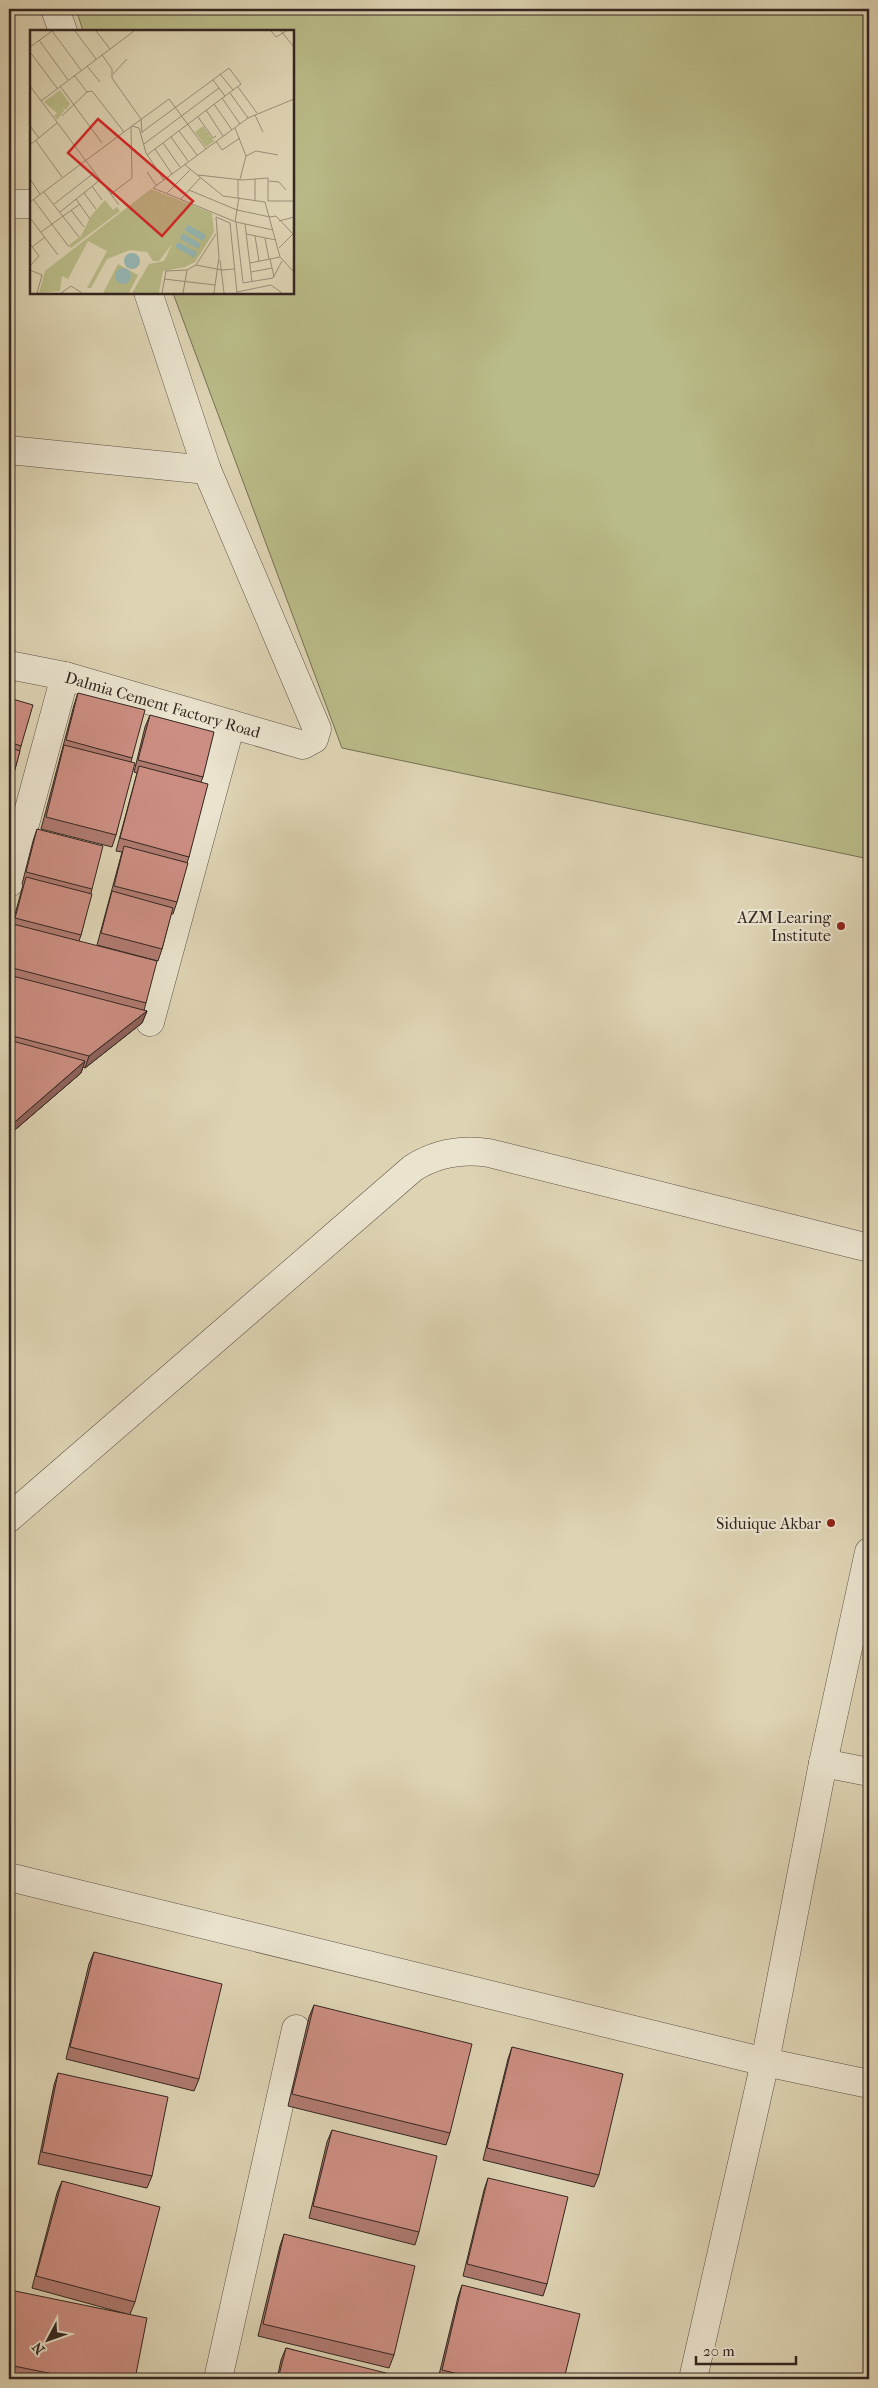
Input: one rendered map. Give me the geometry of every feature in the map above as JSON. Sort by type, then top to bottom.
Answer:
[{"type":"street","points":[[55,9],[63,30]]},
{"type":"street","points":[[9,204],[30,204]]},
{"type":"street","points":[[9,450],[207,470],[149,294]]},
{"type":"street","name":"Dalmia Cement Factory Road","points":[[9,665],[65,676],[303,745],[314,739],[317,730],[207,470]]},
{"type":"street","points":[[9,883],[65,676]]},
{"type":"street","points":[[150,1022],[231,724]]},
{"type":"street","points":[[9,1518],[413,1168],[429,1158],[468,1150],[489,1153],[869,1248]]},
{"type":"street","points":[[693,2379],[766,2062],[823,1763],[866,1587],[869,1552]]},
{"type":"street","points":[[823,1763],[869,1772]]},
{"type":"street","points":[[9,1877],[766,2062],[869,2084]]},
{"type":"street","points":[[218,2379],[296,2029]]},
{"type":"green space","points":[[76,9],[869,9],[869,859],[342,748],[173,294],[294,294],[294,30],[83,30]]},
{"type":"building","points":[[78,693],[145,710],[132,758],[66,740]]},
{"type":"building","points":[[9,698],[33,705],[21,746],[9,742]]},
{"type":"building","points":[[150,715],[214,732],[203,777],[138,760]]},
{"type":"building","points":[[64,745],[135,763],[116,835],[46,817]]},
{"type":"building","points":[[9,747],[20,751],[9,791]]},
{"type":"building","points":[[139,766],[208,784],[189,857],[120,838]]},
{"type":"building","points":[[37,829],[103,846],[92,889],[26,872]]},
{"type":"building","points":[[124,846],[188,863],[177,902],[114,886]]},
{"type":"building","points":[[26,877],[92,894],[81,935],[15,918]]},
{"type":"building","points":[[112,891],[173,908],[162,949],[101,933]]},
{"type":"building","points":[[13,924],[157,961],[146,1003],[9,967],[9,941]]},
{"type":"building","points":[[9,975],[147,1011],[89,1056],[9,1035]]},
{"type":"building","points":[[9,1040],[85,1061],[9,1127]]},
{"type":"building","points":[[94,1952],[222,1984],[199,2079],[70,2047]]},
{"type":"building","points":[[314,2005],[472,2044],[450,2133],[292,2094]]},
{"type":"building","points":[[512,2047],[623,2074],[599,2175],[487,2148]]},
{"type":"building","points":[[9,2051],[12,2051],[9,2067]]},
{"type":"building","points":[[58,2073],[168,2097],[152,2176],[42,2152]]},
{"type":"building","points":[[332,2130],[437,2156],[419,2232],[313,2206]]},
{"type":"building","points":[[488,2178],[568,2197],[547,2284],[467,2264]]},
{"type":"building","points":[[62,2181],[160,2207],[135,2302],[36,2276]]},
{"type":"building","points":[[284,2234],[415,2266],[394,2355],[263,2324]]},
{"type":"building","points":[[462,2285],[580,2314],[564,2379],[479,2379],[442,2370]]},
{"type":"building","points":[[10,2290],[147,2318],[135,2379],[78,2379],[9,2365]]},
{"type":"building","points":[[286,2348],[402,2377],[402,2379],[278,2379]]},
{"type":"building","points":[[781,2373],[810,2379],[780,2379]]},
{"type":"place","name":"AZM Learing Institute","points":[[841,926]]},
{"type":"place","name":"Siduique Akbar","points":[[831,1523]]}]
